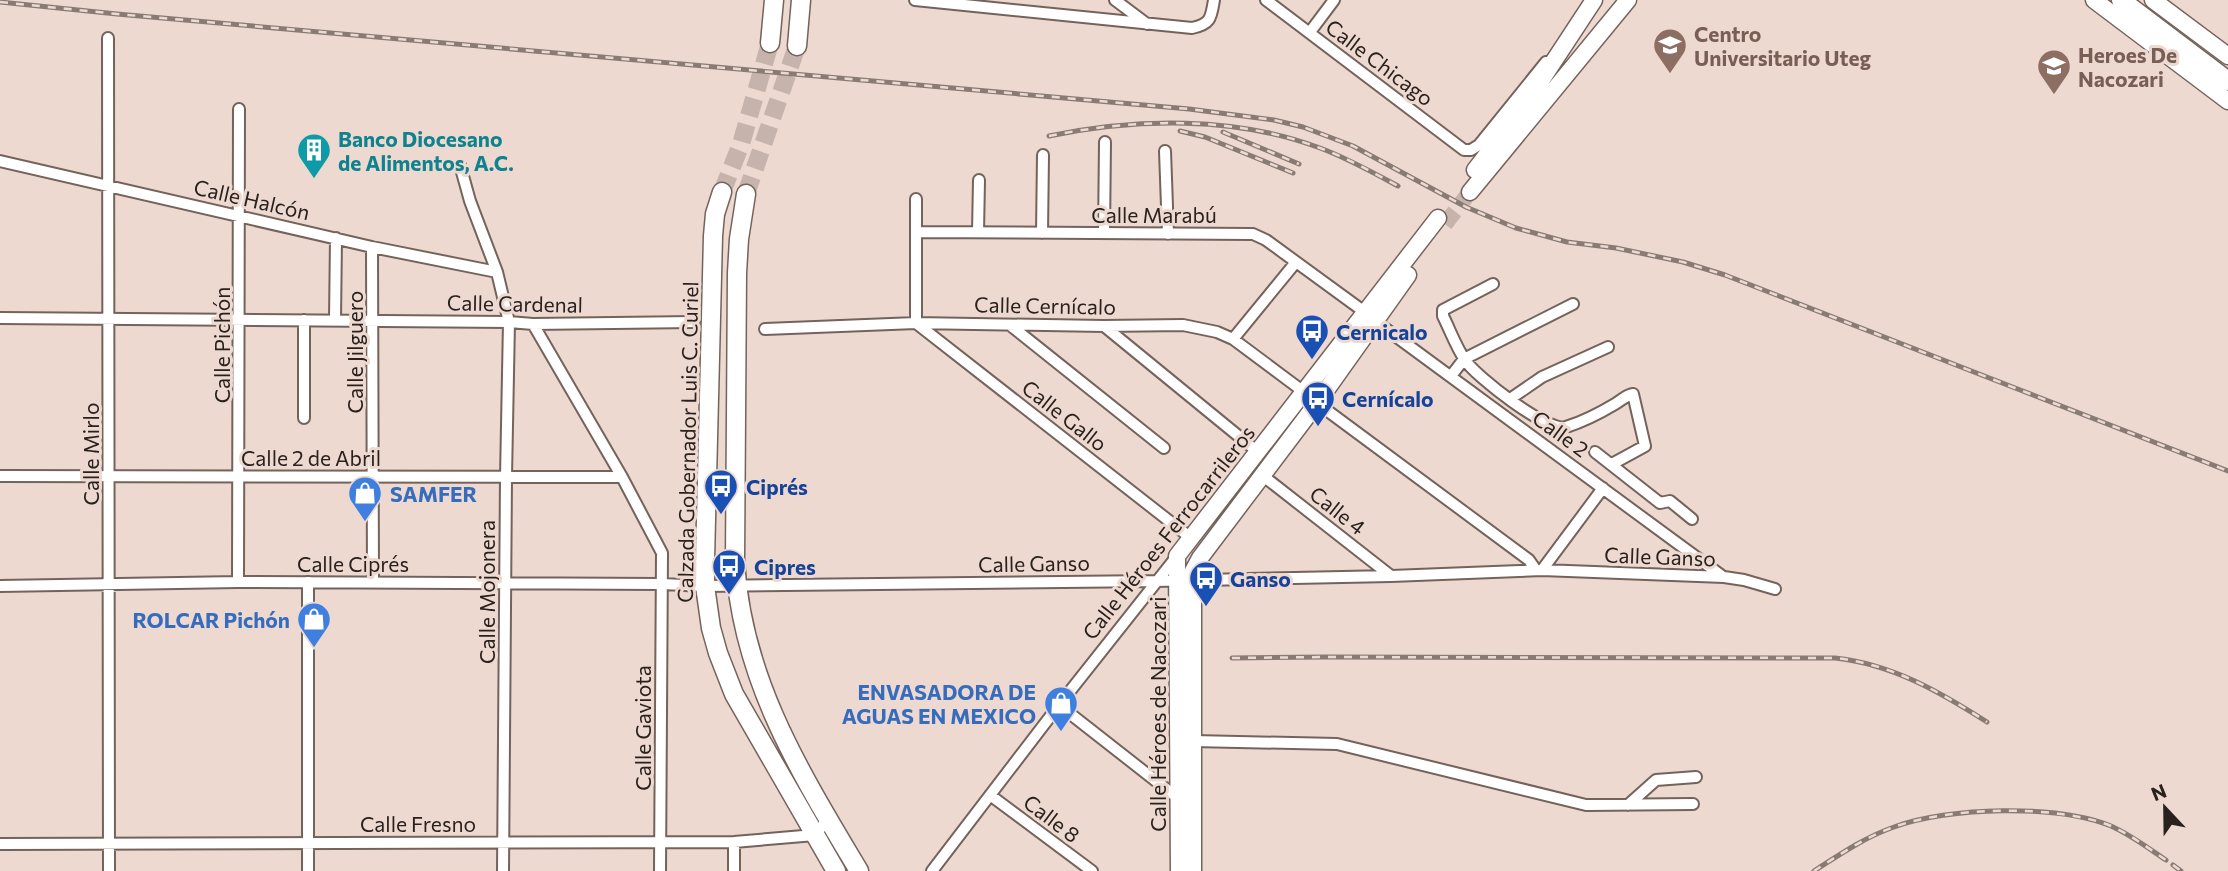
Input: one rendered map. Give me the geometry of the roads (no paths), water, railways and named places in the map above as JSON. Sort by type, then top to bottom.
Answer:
[{"type":"main road","points":[[770,43],[774,0]]},
{"type":"main road","points":[[797,46],[800,0]]},
{"type":"main road","points":[[1594,0],[1466,189],[1622,2]]},
{"type":"main road","points":[[2121,0],[2228,81]]},
{"type":"main road","points":[[2153,0],[2228,56]]},
{"type":"main road","points":[[2098,1],[2228,101]]},
{"type":"main road","name":"Calzada Gobernador Luis C. Curiel","points":[[722,192],[715,214],[713,236],[705,586],[711,628],[734,694],[836,871]]},
{"type":"main road","points":[[746,194],[737,273],[737,585],[750,651],[770,710],[859,871]]},
{"type":"main road","name":"Calle Héroes Ferrocarrileros","points":[[1185,580],[1262,475],[1311,398],[1441,221]]},
{"type":"main road","name":"Calle Héroes Ferrocarrileros","points":[[1177,556],[1258,452],[1311,398]]},
{"type":"main road","name":"Calle Héroes de Nacozari","points":[[1177,556],[1185,580],[1193,741],[1194,871]]},
{"type":"main road","name":"Calle Héroes de Nacozari","points":[[1179,871],[1185,580]]},
{"type":"street","points":[[915,0],[994,4],[1192,29],[1204,26],[1211,17],[1214,0]]},
{"type":"street","points":[[1115,0],[1147,24]]},
{"type":"street","name":"Calle Chicago","points":[[1266,0],[1464,150],[1471,150],[1479,145],[1546,62],[1565,46]]},
{"type":"street","points":[[1310,32],[1334,0]]},
{"type":"street","name":"Calle Mirlo","points":[[108,38],[109,871]]},
{"type":"street","name":"Calle Pichón","points":[[238,582],[239,109]]},
{"type":"street","points":[[1104,233],[1105,142]]},
{"type":"street","points":[[1165,151],[1168,234]]},
{"type":"street","points":[[1042,233],[1043,155]]},
{"type":"street","name":"Calle Halcón","points":[[0,161],[372,247],[497,272]]},
{"type":"street","name":"Calle Mojonera","points":[[460,164],[470,201],[497,272],[509,321],[503,871]]},
{"type":"street","points":[[978,232],[979,180]]},
{"type":"street","points":[[916,199],[916,323]]},
{"type":"street","name":"Calle Marabú","points":[[916,232],[1253,234],[1266,240],[1370,317]]},
{"type":"street","points":[[335,320],[336,238]]},
{"type":"street","name":"Calle Jilguero","points":[[372,247],[373,582]]},
{"type":"street","points":[[1233,339],[1296,262]]},
{"type":"street","points":[[1493,284],[1443,310],[1443,316],[1464,359],[1474,372],[1510,399],[1560,428],[1614,405],[1628,394],[1633,394],[1645,446],[1612,464]]},
{"type":"street","points":[[1451,376],[1464,359],[1573,304]]},
{"type":"street","name":"Calle 2","points":[[1370,317],[1724,577]]},
{"type":"street","name":"Calle Cardenal","points":[[0,318],[509,321],[533,324],[694,322]]},
{"type":"street","points":[[304,320],[304,418]]},
{"type":"street","name":"Calle Cernícalo","points":[[765,329],[916,323],[1183,325],[1217,332],[1233,339],[1539,570]]},
{"type":"street","name":"Calle Gallo","points":[[916,323],[1191,538]]},
{"type":"street","name":"Calle Gaviota","points":[[533,324],[663,553],[660,871]]},
{"type":"street","points":[[1010,325],[1164,449]]},
{"type":"street","points":[[1104,326],[1258,452]]},
{"type":"street","points":[[1510,399],[1542,377],[1608,347]]},
{"type":"street","points":[[1595,452],[1660,503],[1670,500],[1692,519]]},
{"type":"street","name":"Calle 4","points":[[1262,475],[1391,576]]},
{"type":"street","name":"Calle 2 de Abril","points":[[0,476],[622,477]]},
{"type":"street","points":[[1539,570],[1603,488]]},
{"type":"street","name":"Calle Héroes Ferrocarrileros","points":[[932,871],[1177,556]]},
{"type":"street","name":"Calle Ganso","points":[[705,586],[1156,581],[1539,570],[1724,577],[1775,589]]},
{"type":"street","points":[[308,582],[308,871]]},
{"type":"street","name":"Calle Ciprés","points":[[0,586],[373,582],[705,586]]},
{"type":"street","points":[[1059,705],[1179,799]]},
{"type":"street","points":[[1193,741],[1337,744],[1586,804],[1693,804]]},
{"type":"street","points":[[1628,805],[1661,778],[1696,778]]},
{"type":"street","name":"Calle 8","points":[[990,795],[1091,871]]},
{"type":"street","points":[[815,835],[828,819]]},
{"type":"street","name":"Calle Fresno","points":[[0,844],[734,842],[815,835]]},
{"type":"street","points":[[733,871],[734,842]]},
{"type":"tunnel","points":[[722,192],[741,144],[770,43]]},
{"type":"tunnel","points":[[746,194],[797,46]]},
{"type":"tunnel","points":[[1445,224],[1470,192]]},
{"type":"railway","points":[[0,2],[1189,109],[1274,120],[1303,127],[1353,146],[1466,207],[1516,228],[1567,242],[1616,248],[1683,262],[1725,275],[2228,471]]},
{"type":"railway","points":[[1049,136],[1151,123],[1220,125],[1254,130],[1320,148],[1398,186]]},
{"type":"railway","points":[[1180,131],[1205,137],[1293,173]]},
{"type":"railway","points":[[1223,132],[1299,164]]},
{"type":"railway","points":[[1232,658],[1835,658],[1856,661],[1896,673],[1933,690],[1987,722]]},
{"type":"railway","points":[[1814,871],[1863,841],[1894,827],[1943,815],[2002,811],[2033,811],[2088,819],[2111,826],[2166,860]]},
{"type":"railway","points":[[2173,865],[2181,871]]},
{"type":"place","name":"Centro Universitario Uteg","points":[[1670,75]]},
{"type":"place","name":"Heroes De Nacozari","points":[[2054,96]]},
{"type":"place","name":"Banco Diocesano de Alimentos, A.C.","points":[[314,180]]},
{"type":"place","name":"Cernicalo","points":[[1312,361]]},
{"type":"place","name":"Cernícalo","points":[[1318,428]]},
{"type":"place","name":"Ciprés","points":[[721,516]]},
{"type":"place","name":"SAMFER","points":[[365,523]]},
{"type":"place","name":"Cipres","points":[[729,596]]},
{"type":"place","name":"Ganso","points":[[1206,608]]},
{"type":"place","name":"ROLCAR Pichón","points":[[314,649]]},
{"type":"place","name":"ENVASADORA DE AGUAS EN MEXICO","points":[[1061,733]]}]
